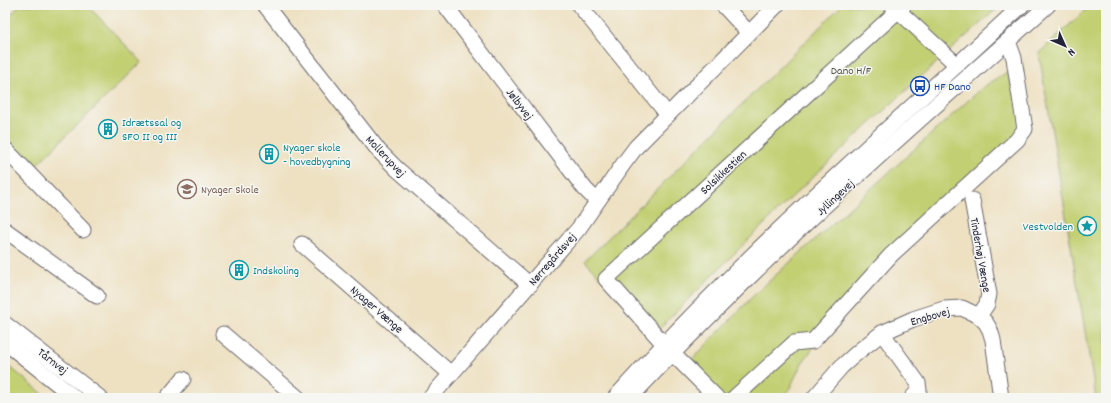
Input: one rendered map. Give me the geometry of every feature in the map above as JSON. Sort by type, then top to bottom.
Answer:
[{"type":"street","name":"Mollerupvej","points":[[265,5],[378,151],[530,285]]},
{"type":"street","name":"Jølbyvej","points":[[445,5],[585,189],[597,201]]},
{"type":"street","points":[[579,5],[668,115]]},
{"type":"street","points":[[723,5],[749,33]]},
{"type":"street","name":"Nørregårdsvej","points":[[430,398],[579,228],[636,147],[777,5]]},
{"type":"street","name":"Jyllingevej","points":[[615,398],[752,274],[862,171],[1048,5]]},
{"type":"street","points":[[898,7],[957,65]]},
{"type":"street","name":"Solsikkestien","points":[[668,349],[606,280],[898,7]]},
{"type":"street","points":[[990,57],[1001,39],[1015,27],[1015,8]]},
{"type":"street","name":"Jyllingevej","points":[[630,398],[668,349],[730,278],[782,227],[957,65],[1015,8]]},
{"type":"street","points":[[734,398],[794,343],[813,341],[891,255],[1016,140],[1025,129],[1014,58],[1008,41]]},
{"type":"street","points":[[5,149],[83,230]]},
{"type":"street","name":"Tinderhøj Vænge","points":[[972,200],[989,294],[987,304],[979,316]]},
{"type":"street","points":[[5,230],[98,296]]},
{"type":"street","name":"Nyager Vænge","points":[[302,244],[451,374]]},
{"type":"street","name":"Engbovej","points":[[814,398],[841,368],[859,351],[882,334],[913,319],[944,309],[962,308],[979,316]]},
{"type":"street","points":[[979,316],[986,323],[993,340],[1001,398]]},
{"type":"street","name":"Tårnvej","points":[[5,324],[100,398]]},
{"type":"street","points":[[223,334],[298,398]]},
{"type":"street","points":[[882,334],[918,383],[919,390],[912,398]]},
{"type":"street","name":"Tårnvej","points":[[5,342],[75,398]]},
{"type":"street","points":[[668,349],[717,398]]},
{"type":"street","points":[[167,398],[183,379]]},
{"type":"green space","points":[[20,5],[87,5],[142,62],[32,169],[5,139],[5,21]]},
{"type":"green space","name":"Dano H/F","points":[[842,5],[1001,5],[834,157],[769,219],[653,335],[585,261]]},
{"type":"green space","name":"Vestvolden","points":[[1091,5],[1106,5],[1106,398],[1096,398],[1039,53]]},
{"type":"green space","points":[[1007,72],[1028,132],[891,258],[825,332],[802,363],[785,398],[711,398],[684,368],[756,293],[982,88]]},
{"type":"green space","points":[[5,363],[48,398],[5,398]]},
{"type":"place","name":"HF Dano","points":[[920,86]]},
{"type":"place","name":"Idrætssal og SFO II og III","points":[[108,129]]},
{"type":"place","name":"Nyager skole - hovedbygning","points":[[269,154]]},
{"type":"place","name":"Nyager Skole","points":[[187,189]]},
{"type":"place","name":"Vestvolden","points":[[1087,226]]},
{"type":"place","name":"Indskoling","points":[[239,270]]}]
